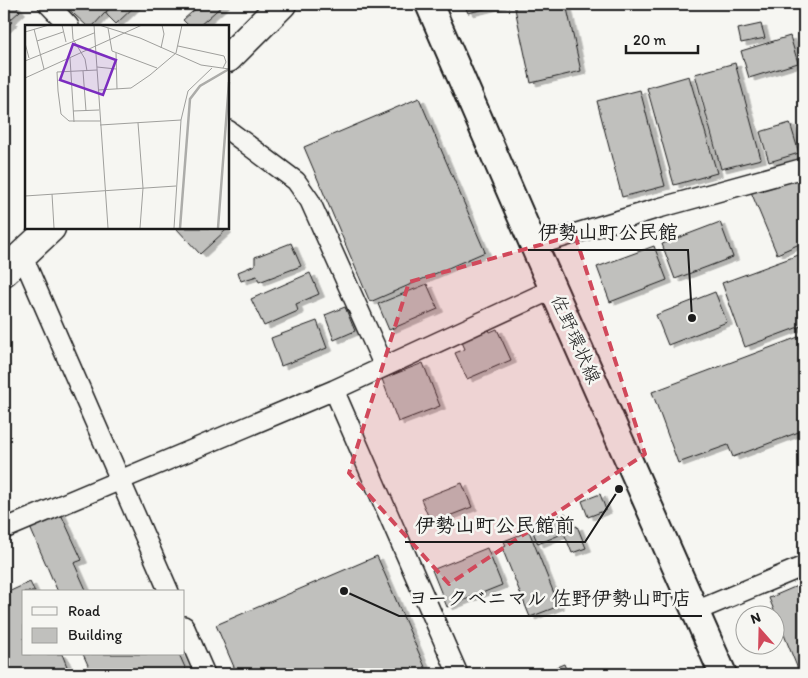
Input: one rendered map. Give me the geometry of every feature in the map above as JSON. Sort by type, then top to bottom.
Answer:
[{"type":"main road","points":[[229,57],[282,4]]},
{"type":"main road","name":"佐野環状線","points":[[429,4],[723,674]]},
{"type":"main road","points":[[13,264],[50,229]]},
{"type":"street","points":[[48,4],[68,25]]},
{"type":"street","points":[[229,131],[296,181],[310,201],[384,366]]},
{"type":"street","points":[[534,246],[660,208],[804,168]]},
{"type":"street","points":[[13,264],[120,480],[168,590]]},
{"type":"street","points":[[4,529],[334,390],[553,289]]},
{"type":"street","points":[[334,390],[458,674]]},
{"type":"street","points":[[696,611],[804,566]]},
{"type":"street","points":[[185,628],[205,674]]},
{"type":"highlighted area","points":[[575,235],[645,454],[449,584],[349,473],[409,282]]},
{"type":"building","points":[[4,4],[14,4],[20,11],[10,20],[12,22],[4,30]]},
{"type":"building","points":[[63,4],[113,4],[94,25],[86,25]]},
{"type":"building","points":[[115,4],[137,4],[116,24],[106,12]]},
{"type":"building","points":[[201,4],[224,4],[200,25],[188,25],[183,20]]},
{"type":"building","points":[[464,4],[505,4],[468,13]]},
{"type":"building","points":[[514,4],[566,4],[581,71],[531,83]]},
{"type":"building","points":[[761,24],[765,38],[741,43],[738,29]]},
{"type":"building","points":[[790,36],[798,63],[749,78],[741,51]]},
{"type":"building","points":[[735,63],[761,159],[721,169],[695,74]]},
{"type":"building","points":[[689,76],[717,173],[674,185],[647,88]]},
{"type":"building","points":[[640,90],[665,186],[622,197],[597,101]]},
{"type":"building","points":[[419,98],[485,252],[370,302],[304,147]]},
{"type":"building","points":[[790,123],[799,153],[769,162],[760,132]]},
{"type":"building","points":[[804,170],[804,242],[777,254],[751,192]]},
{"type":"building","points":[[720,222],[733,257],[675,279],[662,244]]},
{"type":"building","points":[[177,229],[226,230],[200,254]]},
{"type":"building","points":[[291,243],[301,266],[259,282],[257,276],[241,281],[238,272],[255,265],[255,257]]},
{"type":"building","points":[[654,246],[667,280],[610,302],[597,267]]},
{"type":"building","points":[[804,253],[804,325],[745,347],[722,283]]},
{"type":"building","points":[[310,273],[319,294],[296,304],[298,311],[264,326],[251,299]]},
{"type":"building","points":[[427,284],[438,309],[389,330],[378,304]]},
{"type":"building","points":[[715,292],[727,322],[668,345],[656,315]]},
{"type":"building","points":[[345,307],[355,331],[334,340],[325,315]]},
{"type":"building","points":[[317,321],[327,348],[281,366],[271,338]]},
{"type":"building","points":[[489,329],[490,332],[497,329],[511,360],[467,379],[455,353],[465,349],[461,340]]},
{"type":"building","points":[[801,336],[804,345],[804,430],[733,457],[728,445],[678,463],[652,392]]},
{"type":"building","points":[[423,363],[440,406],[398,422],[382,379]]},
{"type":"building","points":[[462,483],[472,507],[431,523],[421,499]]},
{"type":"building","points":[[600,494],[606,510],[588,517],[582,501]]},
{"type":"building","points":[[60,512],[82,560],[74,563],[86,590],[57,590],[29,525]]},
{"type":"building","points":[[565,513],[572,528],[577,526],[586,548],[572,553],[564,533],[538,544],[531,527]]},
{"type":"building","points":[[529,531],[559,606],[530,617],[502,548],[506,546],[504,541]]},
{"type":"building","points":[[487,548],[502,585],[447,607],[432,570]]},
{"type":"building","points":[[377,556],[428,674],[237,674],[216,625]]},
{"type":"building","points":[[30,582],[34,590],[22,590],[22,656],[63,656],[70,674],[4,674],[4,594]]},
{"type":"building","points":[[804,583],[804,674],[800,674],[786,640],[786,606],[772,606],[769,598]]},
{"type":"building","points":[[84,656],[180,656],[188,674],[92,674]]},
{"type":"building","points":[[564,664],[568,674],[539,674]]},
{"type":"place","name":"伊勢山町公民館","points":[[692,318]]},
{"type":"place","name":"伊勢山町公民館前","points":[[619,489]]},
{"type":"place","name":"ヨークベニマル 佐野伊勢山町店","points":[[344,591]]}]
